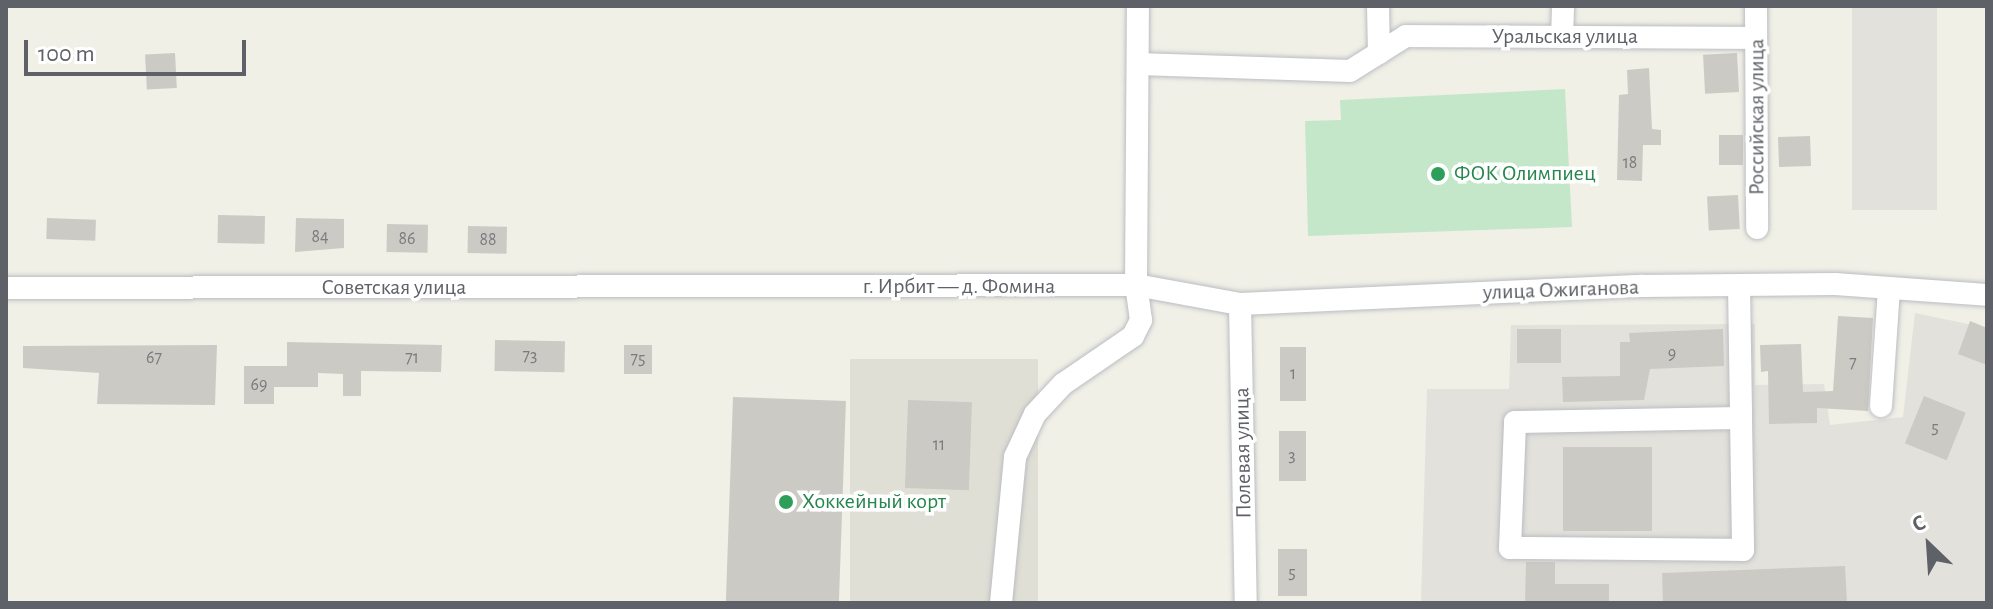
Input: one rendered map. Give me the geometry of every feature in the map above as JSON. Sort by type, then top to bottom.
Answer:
[{"type":"street","points":[[1001,603],[1015,457],[1035,414],[1063,384],[1133,336],[1141,320],[1136,285],[1138,6]]},
{"type":"street","points":[[1378,6],[1379,53]]},
{"type":"street","points":[[1562,37],[1563,6]]},
{"type":"street","name":"Российская улица","points":[[1756,6],[1757,228]]},
{"type":"street","name":"Уральская улица","points":[[1138,64],[1350,71],[1406,36],[1756,38]]},
{"type":"street","name":"г. Ирбит — д. Фомина","points":[[782,288],[1136,285]]},
{"type":"street","name":"улица Ожиганова","points":[[1136,285],[1240,304],[1739,285],[1889,288],[1987,295]]},
{"type":"street","points":[[1739,285],[1743,550],[1510,548],[1515,422],[1741,418]]},
{"type":"street","name":"Советская улица","points":[[6,288],[782,288]]},
{"type":"street","points":[[1881,406],[1889,288]]},
{"type":"street","name":"Полевая улица","points":[[1240,304],[1246,603]]},
{"type":"shaded area","points":[[1852,6],[1937,6],[1937,210],[1852,210]]},
{"type":"shaded area","points":[[1915,313],[1987,328],[1987,603],[1421,603],[1427,389],[1509,389],[1511,325],[1755,324],[1755,385],[1824,384],[1830,425],[1903,417]]},
{"type":"shaded area","points":[[850,359],[1038,359],[1038,603],[850,603]]},
{"type":"green space","name":"ФОК Олимпиец","points":[[1565,89],[1572,227],[1308,236],[1305,121],[1341,120],[1340,100]]},
{"type":"building","points":[[175,53],[177,88],[147,90],[145,55]]},
{"type":"building","points":[[1737,53],[1739,92],[1705,94],[1703,55]]},
{"type":"building","points":[[1649,68],[1652,129],[1661,130],[1661,145],[1643,145],[1642,181],[1617,180],[1619,95],[1628,94],[1627,70]]},
{"type":"building","points":[[1719,135],[1743,135],[1743,165],[1719,165]]},
{"type":"building","points":[[1810,136],[1811,166],[1779,167],[1778,137]]},
{"type":"building","points":[[1738,195],[1740,229],[1709,231],[1707,197]]},
{"type":"building","points":[[218,215],[265,216],[265,244],[218,243]]},
{"type":"building","points":[[47,218],[96,220],[95,241],[46,239]]},
{"type":"building","points":[[296,218],[344,219],[344,248],[295,252]]},
{"type":"building","points":[[387,224],[428,225],[428,253],[387,252]]},
{"type":"building","points":[[468,226],[507,227],[507,254],[468,253]]},
{"type":"building","points":[[1838,316],[1873,318],[1868,411],[1817,408],[1817,423],[1769,424],[1768,371],[1761,372],[1760,345],[1801,344],[1803,392],[1833,391]]},
{"type":"building","points":[[1970,321],[1987,328],[1987,365],[1958,354]]},
{"type":"building","points":[[1517,329],[1561,329],[1561,363],[1517,363]]},
{"type":"building","points":[[1723,329],[1724,366],[1650,369],[1644,400],[1563,402],[1562,377],[1620,376],[1620,342],[1630,342],[1629,333]]},
{"type":"building","points":[[495,340],[565,341],[564,372],[494,371]]},
{"type":"building","points":[[287,342],[442,345],[441,372],[361,371],[361,396],[343,396],[343,374],[318,373],[318,387],[274,387],[274,404],[244,404],[244,366],[287,366]]},
{"type":"building","points":[[217,345],[215,405],[97,404],[99,373],[23,368],[23,346]]},
{"type":"building","points":[[624,345],[652,345],[652,374],[624,374]]},
{"type":"building","points":[[1280,347],[1306,347],[1306,401],[1280,401]]},
{"type":"building","points":[[1924,396],[1966,413],[1947,460],[1905,443]]},
{"type":"building","name":"Хоккейный корт","points":[[733,397],[846,401],[839,603],[726,603]]},
{"type":"building","points":[[908,400],[972,402],[969,490],[905,488]]},
{"type":"building","points":[[1279,431],[1306,431],[1306,481],[1279,481]]},
{"type":"building","points":[[1563,447],[1652,447],[1652,531],[1563,531]]},
{"type":"building","points":[[1278,549],[1307,549],[1307,596],[1278,596]]},
{"type":"building","points":[[1526,562],[1555,562],[1555,584],[1609,584],[1609,603],[1525,603]]},
{"type":"building","points":[[1845,566],[1847,603],[1663,603],[1662,573]]},
{"type":"place","name":"ФОК Олимпиец","points":[[1438,174]]},
{"type":"place","name":"Хоккейный корт","points":[[786,502]]}]
